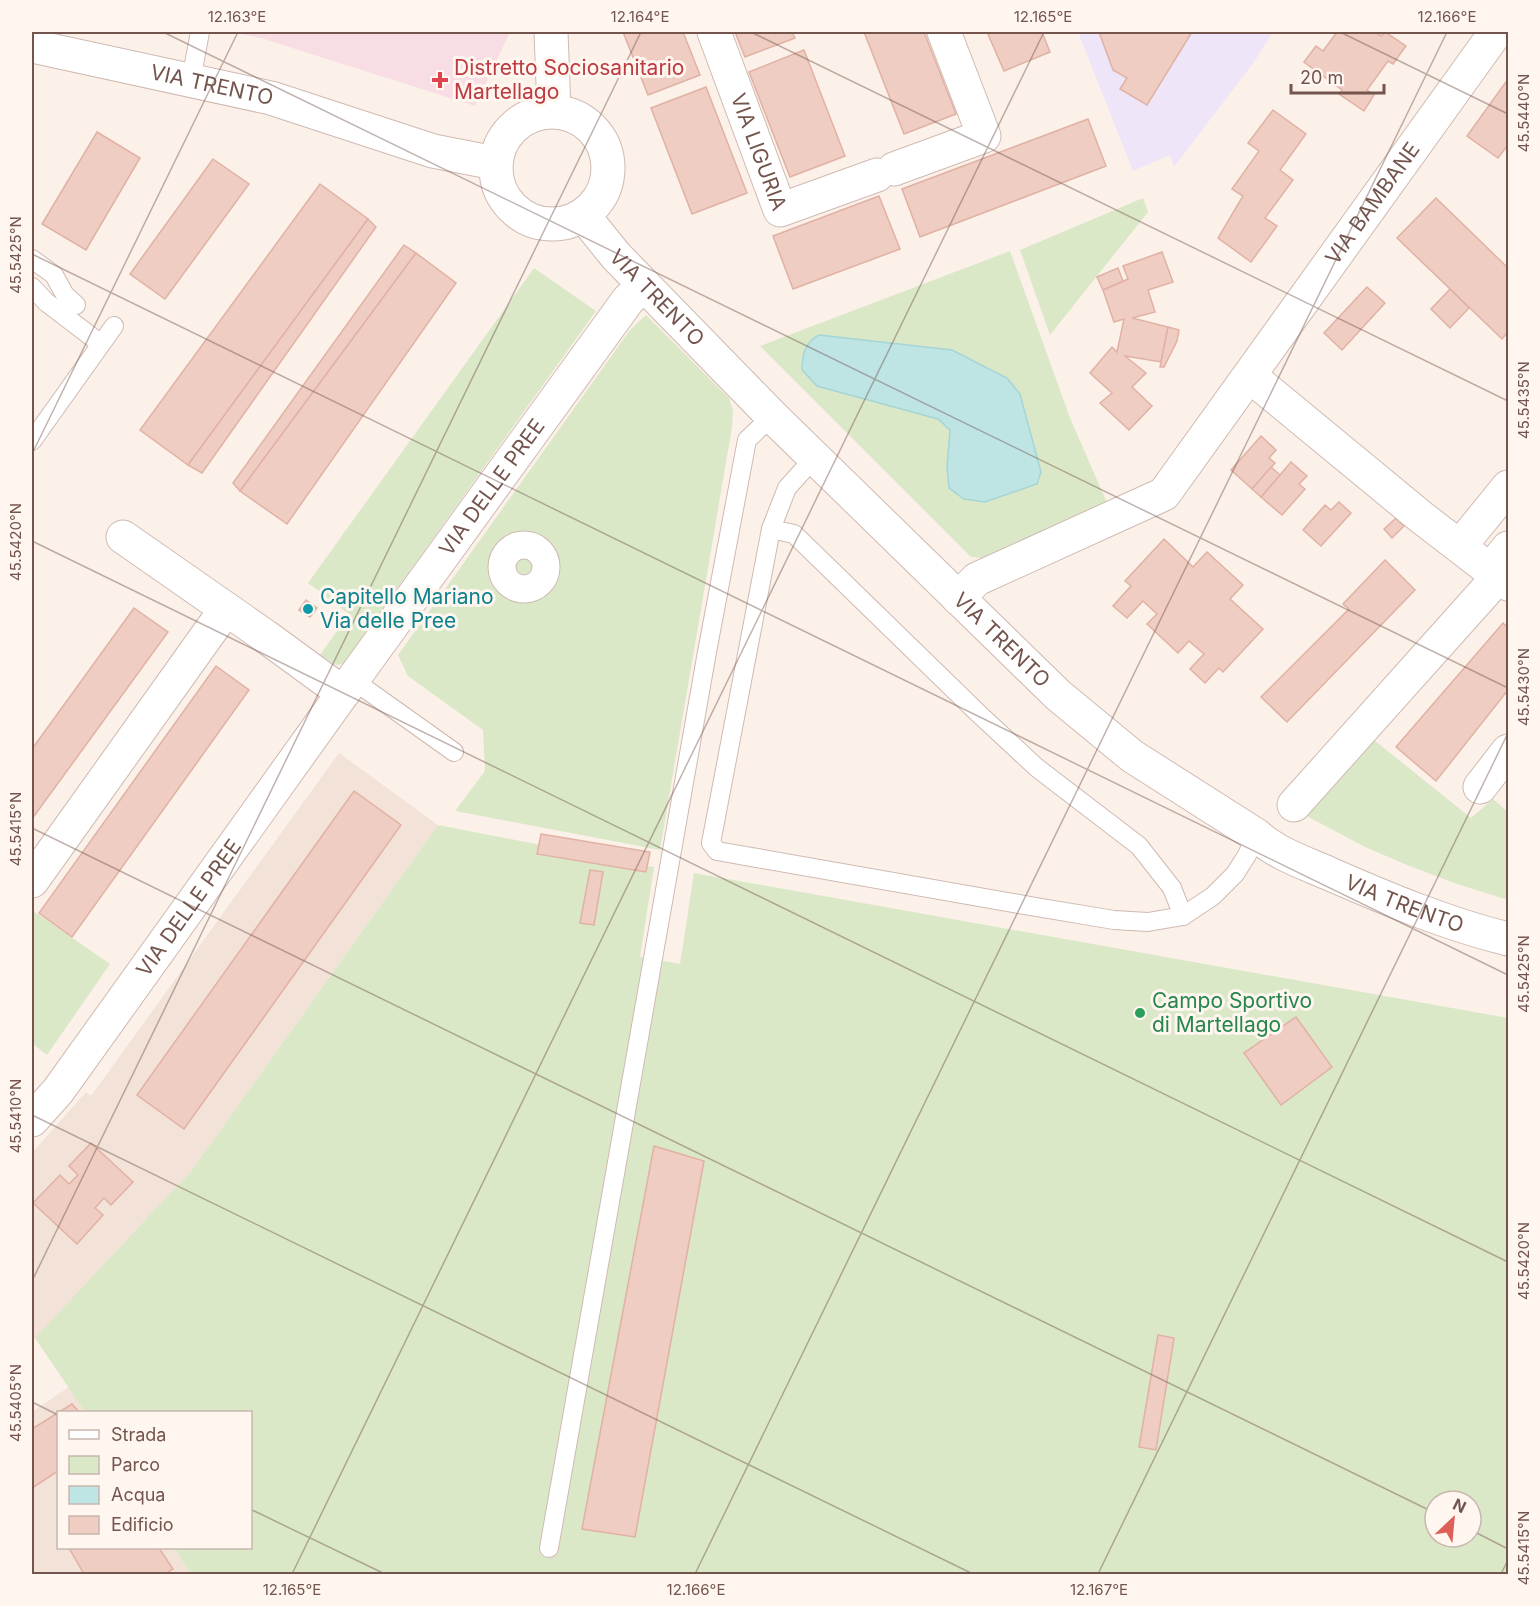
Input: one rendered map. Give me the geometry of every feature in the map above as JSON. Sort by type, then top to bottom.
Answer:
[{"type":"street","points":[[551,32],[554,111]]},
{"type":"street","name":"VIA LIGURIA","points":[[714,32],[780,210],[984,136],[944,32]]},
{"type":"street","name":"VIA BAMBANE","points":[[958,598],[977,579],[1164,494],[1497,32]]},
{"type":"street","name":"VIA TRENTO","points":[[32,46],[271,98],[433,151],[495,163]]},
{"type":"street","points":[[554,111],[577,117],[587,123],[602,141],[609,164],[605,188],[592,208],[570,222],[550,224],[529,219],[507,202],[496,177],[495,163],[500,144],[518,122],[535,114],[554,111]]},
{"type":"street","name":"VIA TRENTO","points":[[583,215],[615,256],[814,458],[1058,694],[1132,756],[1265,843],[1294,859],[1372,893],[1476,930],[1509,939]]},
{"type":"street","name":"VIA DELLE PREE","points":[[32,1120],[58,1091],[628,300],[645,285]]},
{"type":"street","points":[[1250,376],[1421,517],[1460,546],[1502,569],[1294,805]]},
{"type":"street","points":[[1460,546],[1509,487]]},
{"type":"street","points":[[123,537],[226,609],[348,687]]},
{"type":"street","points":[[32,880],[226,609]]},
{"type":"street","points":[[1480,787],[1509,751]]},
{"type":"lane","points":[[191,80],[200,32]]},
{"type":"lane","points":[[32,259],[54,275],[65,295],[76,305]]},
{"type":"lane","points":[[32,287],[46,302],[101,344]]},
{"type":"lane","points":[[32,441],[114,326]]},
{"type":"lane","points":[[549,1548],[707,652],[747,440],[772,416]]},
{"type":"lane","points":[[814,458],[788,488],[771,529],[711,843],[717,851],[1114,920],[1148,922],[1183,916],[1214,896],[1235,874],[1256,836]]},
{"type":"lane","points":[[771,529],[794,534],[1036,767],[1139,846],[1172,888],[1183,916]]},
{"type":"lane","points":[[348,687],[454,752]]},
{"type":"shaded area","name":"Distretto Sociosanitario Martellago","points":[[233,32],[510,32],[475,106],[264,39]]},
{"type":"shaded area","points":[[1078,32],[1273,32],[1254,62],[1174,167],[1170,155],[1133,171]]},
{"type":"shaded area","points":[[339,753],[438,825],[192,1170],[32,1342],[32,1153],[86,1092],[91,1096]]},
{"type":"shaded area","points":[[69,1387],[84,1411],[57,1411],[57,1549],[175,1549],[191,1574],[32,1574],[32,1412]]},
{"type":"green space","points":[[1143,198],[1148,212],[1050,335],[1020,250]]},
{"type":"green space","points":[[1010,251],[1070,418],[1108,505],[994,559],[971,557],[760,346]]},
{"type":"green space","points":[[534,268],[596,311],[343,664],[336,665],[320,655],[349,614],[308,583]]},
{"type":"green space","points":[[646,315],[729,398],[733,410],[660,850],[455,811],[485,771],[483,730],[408,676],[398,655],[630,330]]},
{"type":"green space","points":[[1369,736],[1471,818],[1493,799],[1508,812],[1508,900],[1407,865],[1365,847],[1301,813]]},
{"type":"green space","points":[[438,825],[654,867],[640,957],[680,964],[694,873],[1508,1018],[1508,1574],[191,1574],[175,1549],[252,1549],[252,1411],[84,1411],[35,1338],[192,1170]]},
{"type":"green space","points":[[32,910],[110,964],[47,1055],[32,1043]]},
{"type":"water","points":[[819,335],[952,350],[1007,378],[1020,394],[1041,472],[1037,484],[985,502],[964,499],[949,488],[947,467],[950,430],[938,419],[817,386],[802,370],[805,349],[810,341]]},
{"type":"building","points":[[623,32],[683,32],[700,75],[648,95]]},
{"type":"building","points":[[735,32],[792,32],[795,38],[745,57]]},
{"type":"building","points":[[864,32],[924,32],[956,114],[904,134]]},
{"type":"building","points":[[987,32],[1042,32],[1050,52],[1004,71]]},
{"type":"building","points":[[1099,32],[1192,32],[1147,105],[1120,89],[1127,78],[1113,70]]},
{"type":"building","points":[[1337,32],[1375,32],[1381,36],[1385,32],[1406,46],[1393,64],[1388,61],[1367,90],[1374,95],[1364,111],[1339,94],[1342,90],[1304,62],[1316,46],[1323,51]]},
{"type":"building","points":[[804,50],[845,156],[790,177],[749,72]]},
{"type":"building","points":[[1508,79],[1508,145],[1498,158],[1467,136]]},
{"type":"building","points":[[706,87],[747,193],[692,214],[651,108]]},
{"type":"building","points":[[1273,110],[1306,134],[1280,170],[1293,180],[1265,218],[1277,226],[1251,262],[1218,238],[1243,196],[1232,189],[1259,151],[1248,143]]},
{"type":"building","points":[[1088,119],[1106,166],[920,237],[902,189]]},
{"type":"building","points":[[97,132],[140,158],[86,250],[42,224]]},
{"type":"building","points":[[213,159],[249,184],[165,299],[130,274]]},
{"type":"building","points":[[320,184],[368,219],[188,465],[140,430]]},
{"type":"building","points":[[879,196],[900,249],[793,289],[773,236]]},
{"type":"building","points":[[1436,198],[1508,268],[1508,332],[1502,339],[1397,238]]},
{"type":"building","points":[[368,219],[376,227],[202,473],[188,465]]},
{"type":"building","points":[[404,245],[416,253],[240,491],[233,483]]},
{"type":"building","points":[[1162,252],[1173,282],[1148,290],[1155,312],[1132,318],[1168,327],[1161,362],[1125,356],[1146,373],[1132,387],[1152,406],[1129,430],[1100,403],[1112,393],[1090,373],[1112,347],[1117,352],[1124,319],[1114,322],[1103,290],[1128,279],[1123,266]]},
{"type":"building","points":[[416,253],[456,283],[287,524],[240,491]]},
{"type":"building","points":[[1118,268],[1123,281],[1103,290],[1097,277]]},
{"type":"building","points":[[1367,287],[1385,303],[1342,350],[1324,333]]},
{"type":"building","points":[[1450,289],[1469,308],[1450,328],[1431,309]]},
{"type":"building","points":[[1168,327],[1179,330],[1177,341],[1164,367],[1160,367]]},
{"type":"building","points":[[1261,436],[1276,450],[1269,458],[1275,463],[1252,489],[1231,470]]},
{"type":"building","points":[[1291,462],[1307,476],[1299,484],[1305,489],[1282,515],[1261,497]]},
{"type":"building","points":[[1271,467],[1280,475],[1261,497],[1252,489]]},
{"type":"building","points":[[1339,502],[1351,513],[1321,546],[1303,530],[1325,505],[1331,510]]},
{"type":"building","points":[[1396,518],[1404,526],[1392,538],[1384,529]]},
{"type":"building","points":[[1164,539],[1193,567],[1207,552],[1243,585],[1230,599],[1263,629],[1223,672],[1219,668],[1205,683],[1190,669],[1204,654],[1189,641],[1178,653],[1147,624],[1157,614],[1143,601],[1127,618],[1113,606],[1131,586],[1125,581]]},
{"type":"building","points":[[1385,560],[1415,590],[1287,722],[1261,697],[1349,609],[1343,604]]},
{"type":"building","name":"Capitello Mariano Via delle Pree","points":[[306,600],[317,608],[310,617],[299,610]]},
{"type":"building","points":[[134,608],[168,632],[32,819],[32,749]]},
{"type":"building","points":[[1503,623],[1508,628],[1508,690],[1436,781],[1396,747]]},
{"type":"building","points":[[216,666],[249,690],[72,937],[39,913]]},
{"type":"building","points":[[354,791],[401,825],[184,1129],[137,1095]]},
{"type":"building","points":[[541,834],[650,852],[646,872],[537,854]]},
{"type":"building","points":[[590,870],[603,872],[594,925],[580,923]]},
{"type":"building","points":[[1296,1017],[1332,1067],[1281,1105],[1244,1053]]},
{"type":"building","points":[[91,1143],[133,1182],[111,1205],[104,1198],[95,1208],[103,1215],[77,1244],[33,1203],[60,1175],[69,1184],[78,1175],[69,1166]]},
{"type":"building","points":[[654,1146],[704,1161],[635,1537],[582,1529]]},
{"type":"building","points":[[1158,1335],[1174,1338],[1156,1450],[1139,1447]]},
{"type":"building","points":[[72,1404],[78,1411],[61,1411]]},
{"type":"building","points":[[57,1414],[57,1472],[32,1488],[32,1429]]},
{"type":"building","points":[[70,1549],[160,1549],[173,1569],[165,1574],[84,1574]]},
{"type":"place","name":"Distretto Sociosanitario Martellago","points":[[440,80]]},
{"type":"place","name":"Capitello Mariano Via delle Pree","points":[[308,609]]},
{"type":"place","name":"Campo Sportivo di Martellago","points":[[1140,1013]]}]
